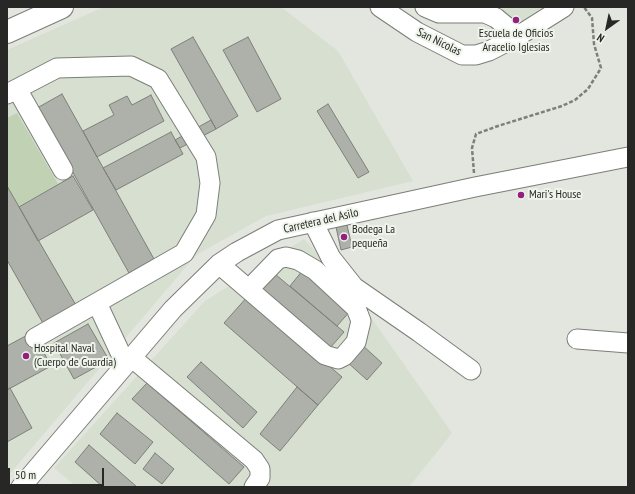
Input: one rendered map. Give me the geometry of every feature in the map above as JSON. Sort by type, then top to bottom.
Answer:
[{"type":"main road","points":[[7,32],[62,7]]},
{"type":"street","name":"San Nicolas","points":[[380,7],[417,32],[462,55],[476,55],[489,51],[518,36],[564,7]]},
{"type":"street","points":[[425,7],[439,13],[474,10],[496,18],[518,36]]},
{"type":"street","points":[[36,338],[184,253],[206,215],[210,184],[206,157],[158,79],[131,66],[57,68],[12,92],[63,170]]},
{"type":"street","name":"Carretera del Asilo","points":[[21,487],[173,309],[219,264],[278,230],[475,187],[628,157]]},
{"type":"street","points":[[313,222],[332,258],[354,287],[471,370]]},
{"type":"street","points":[[219,264],[325,355],[338,359],[344,356],[356,342],[361,321],[356,308],[314,270],[298,260],[286,257],[278,259],[249,289]]},
{"type":"street","points":[[97,303],[128,360],[254,460],[260,469],[260,478],[254,487]]},
{"type":"street","points":[[577,339],[628,343]]},
{"type":"path","points":[[475,187],[472,148],[476,134],[576,100],[588,89],[601,68],[594,44],[592,18],[584,7]]},
{"type":"shaded area","points":[[104,7],[281,7],[338,51],[413,181],[266,216],[196,255],[7,477],[7,50]]},
{"type":"shaded area","name":"Escuela de Oficios Aracelio Iglesias","points":[[440,7],[548,7],[516,28]]},
{"type":"shaded area","points":[[304,239],[356,296],[452,433],[409,487],[77,487],[54,468],[205,301]]},
{"type":"green space","points":[[17,113],[58,184],[19,207],[7,186],[7,118]]},
{"type":"building","points":[[193,37],[238,116],[216,129],[171,49]]},
{"type":"building","points":[[248,37],[281,99],[257,112],[223,50]]},
{"type":"building","points":[[62,94],[154,259],[129,273],[37,108]]},
{"type":"building","points":[[151,95],[164,121],[97,157],[83,131],[114,115],[109,105],[127,96],[132,105]]},
{"type":"building","points":[[328,104],[369,172],[358,178],[317,111]]},
{"type":"building","points":[[211,120],[216,129],[180,148],[175,140]]},
{"type":"building","points":[[171,132],[183,154],[116,190],[103,168]]},
{"type":"building","points":[[73,176],[93,210],[38,241],[19,207]]},
{"type":"building","points":[[7,186],[77,307],[44,325],[7,260]]},
{"type":"building","name":"Bodega La pequeña","points":[[347,225],[352,247],[341,250],[336,227]]},
{"type":"building","points":[[269,269],[344,332],[330,348],[256,285]]},
{"type":"building","points":[[303,270],[351,310],[337,326],[290,286]]},
{"type":"building","points":[[248,296],[342,377],[318,405],[224,323]]},
{"type":"building","points":[[88,324],[109,360],[74,379],[54,343]]},
{"type":"building","name":"Hospital Naval (Cuerpo de Guardia)","points":[[33,332],[51,366],[7,390],[7,346]]},
{"type":"building","points":[[361,344],[382,363],[367,380],[346,361]]},
{"type":"building","points":[[201,362],[257,412],[243,428],[187,377]]},
{"type":"building","points":[[147,383],[244,467],[229,484],[132,399]]},
{"type":"building","points":[[297,387],[318,405],[280,451],[260,434]]},
{"type":"building","points":[[10,388],[32,428],[7,442],[7,390]]},
{"type":"building","points":[[117,413],[153,442],[135,464],[100,434]]},
{"type":"building","points":[[89,445],[137,487],[103,487],[75,462]]},
{"type":"building","points":[[155,453],[174,469],[162,484],[143,469]]},
{"type":"place","name":"Escuela de Oficios Aracelio Iglesias","points":[[516,20]]},
{"type":"place","name":"Mari's House","points":[[521,195]]},
{"type":"place","name":"Bodega La pequeña","points":[[344,237]]},
{"type":"place","name":"Hospital Naval (Cuerpo de Guardia)","points":[[26,356]]}]
